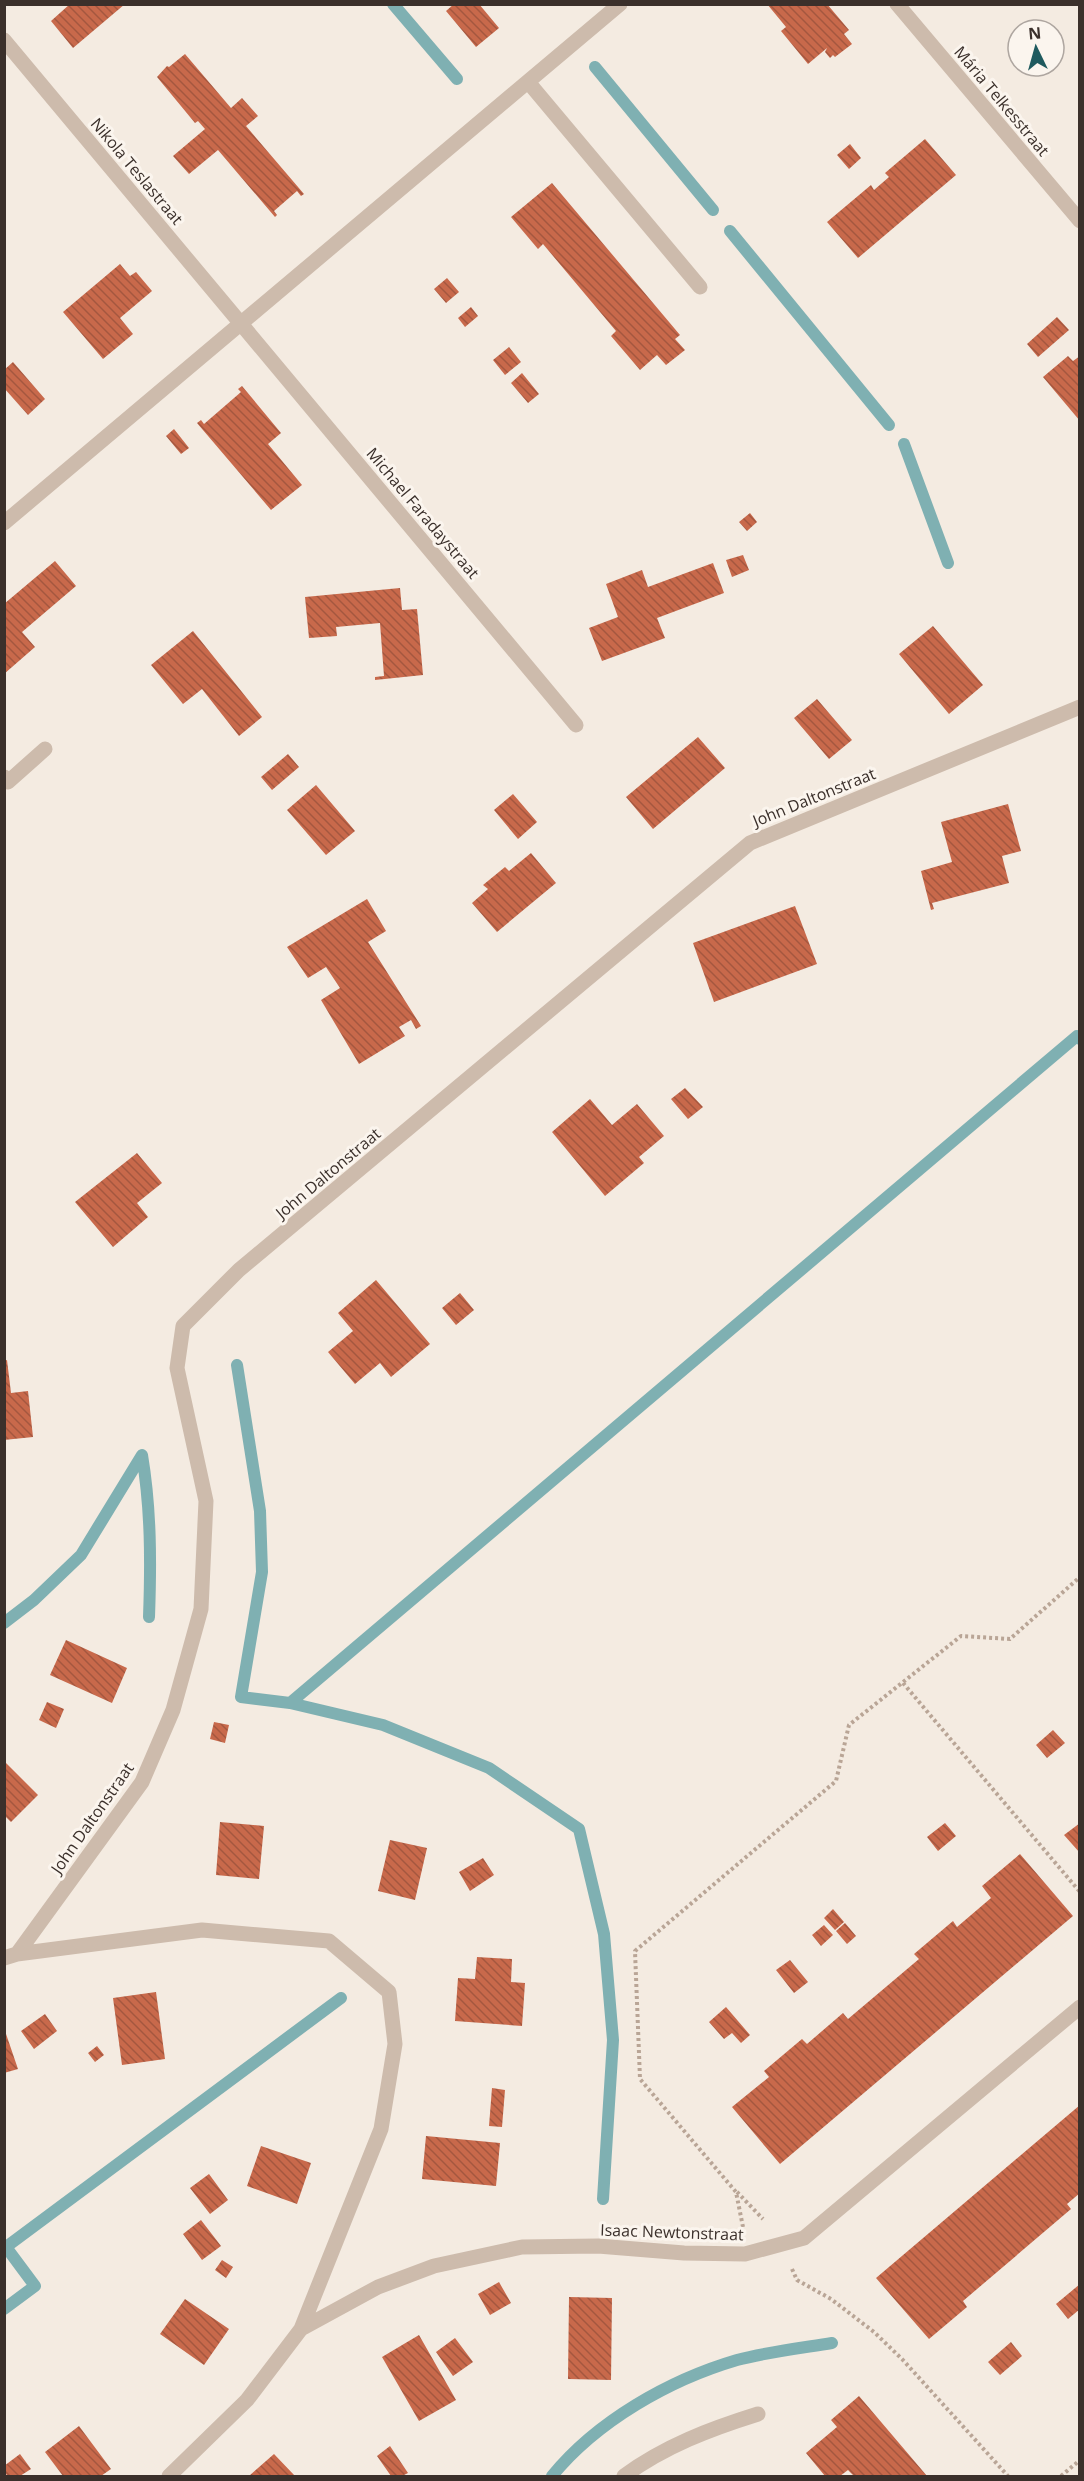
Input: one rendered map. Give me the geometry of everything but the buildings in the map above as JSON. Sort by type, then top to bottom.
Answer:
[{"type":"street","points":[[4,523],[242,325],[620,4]]},
{"type":"street","name":"Mária Telkesstraat","points":[[897,4],[1080,221]]},
{"type":"street","name":"Nikola Teslastraat","points":[[4,40],[242,325]]},
{"type":"street","points":[[529,83],[700,287]]},
{"type":"street","name":"Michael Faradaystraat","points":[[242,325],[576,725]]},
{"type":"street","name":"John Daltonstraat","points":[[10,1956],[142,1782],[173,1710],[201,1609],[206,1501],[177,1368],[183,1326],[239,1270],[750,843],[1080,707]]},
{"type":"street","points":[[4,777],[8,782],[45,749]]},
{"type":"street","name":"John Daltonstraat","points":[[10,1956],[202,1930],[329,1941],[389,1992]]},
{"type":"street","name":"Isaac Newtonstraat","points":[[169,2476],[247,2400],[302,2329],[381,2129],[395,2044],[389,1992]]},
{"type":"street","name":"Isaac Newtonstraat","points":[[302,2329],[378,2287],[434,2266],[522,2247],[598,2246],[684,2253],[745,2254],[804,2238],[1080,2007]]},
{"type":"street","points":[[624,2476],[668,2448],[710,2429],[758,2414]]},
{"type":"path","points":[[1008,2476],[902,2358],[874,2332],[831,2299],[796,2280],[771,2228],[736,2192],[640,2079],[635,1952],[836,1781],[849,1725],[961,1635],[1010,1639],[1080,1576]]},
{"type":"path","points":[[903,1683],[1080,1892]]},
{"type":"path","points":[[736,2192],[743,2218],[745,2254]]},
{"type":"path","points":[[1061,2476],[1080,2460]]},
{"type":"waterway","points":[[393,4],[457,79]]},
{"type":"waterway","points":[[595,67],[713,210]]},
{"type":"waterway","points":[[730,231],[889,425]]},
{"type":"waterway","points":[[904,444],[948,563]]},
{"type":"waterway","points":[[290,1703],[1077,1036],[1080,1039]]},
{"type":"waterway","points":[[237,1365],[260,1511],[262,1572],[241,1697],[290,1703],[383,1725],[489,1768],[579,1829],[604,1934],[613,2040],[603,2199]]},
{"type":"waterway","points":[[4,1623],[34,1600],[81,1555],[142,1455],[150,1536],[149,1617]]},
{"type":"waterway","points":[[4,2309],[35,2286],[6,2247],[341,1998]]},
{"type":"waterway","points":[[552,2476],[590,2437],[612,2420],[660,2391],[711,2368],[737,2360],[832,2343]]}]
